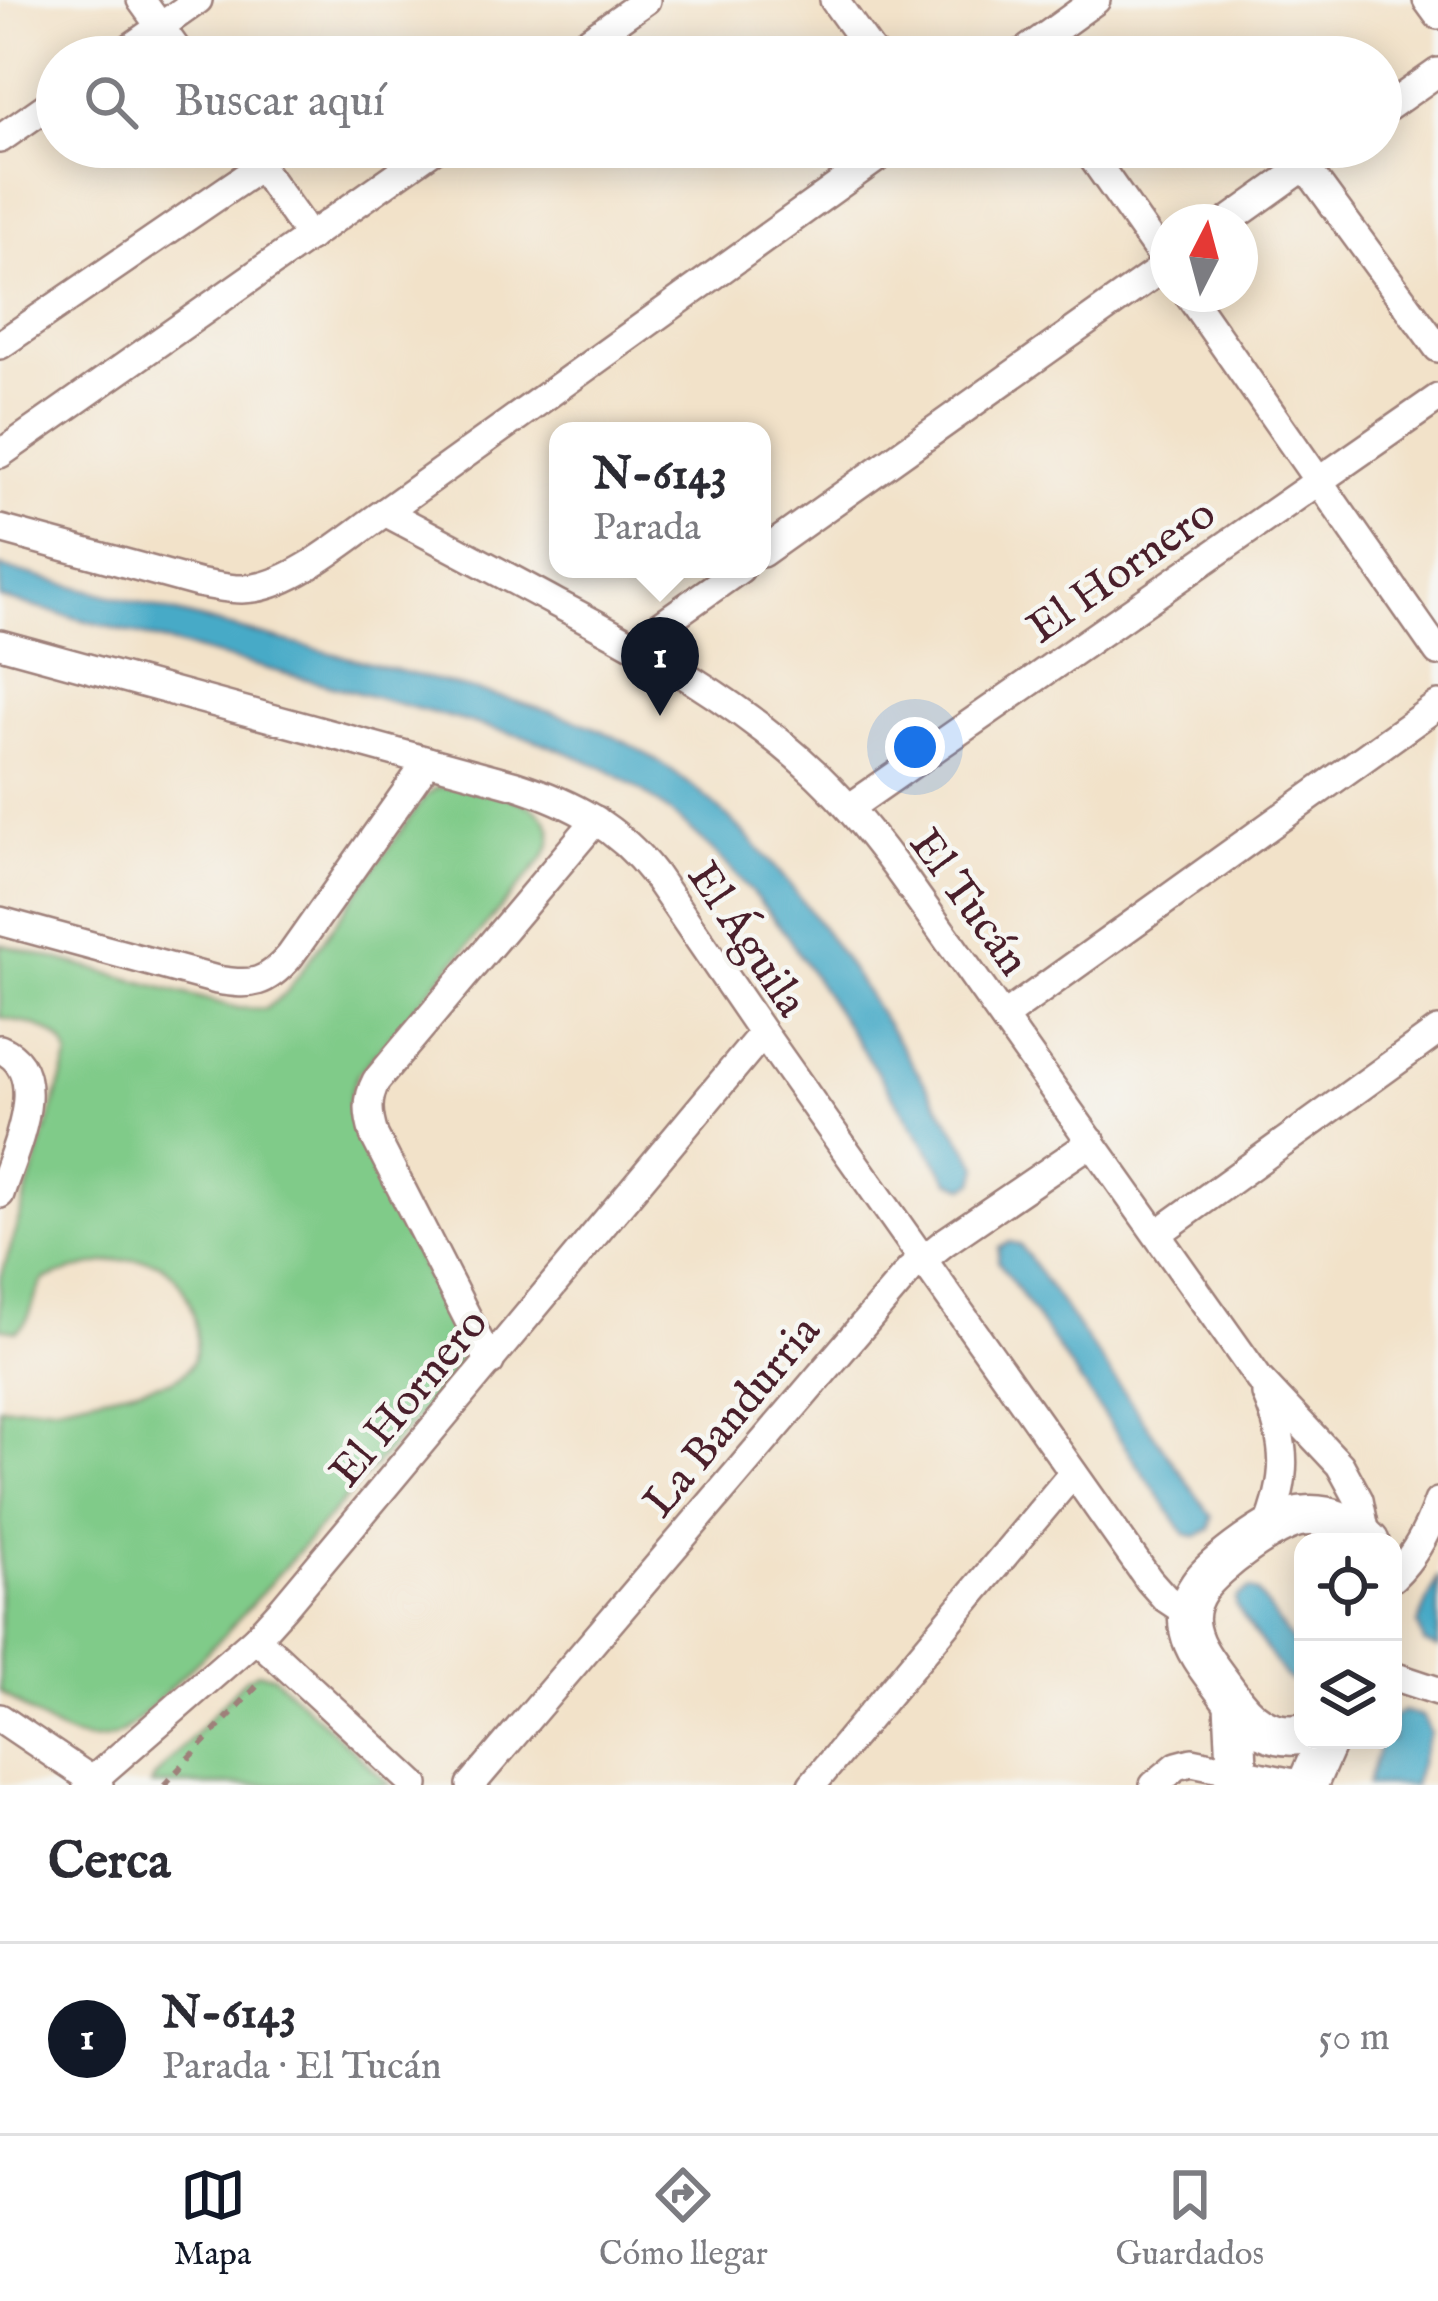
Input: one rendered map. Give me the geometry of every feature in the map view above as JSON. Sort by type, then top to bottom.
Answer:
[{"type":"street","points":[[141,0],[167,36]]},
{"type":"street","points":[[147,36],[198,0]]},
{"type":"street","points":[[595,36],[646,0]]},
{"type":"street","points":[[834,0],[860,36]]},
{"type":"street","points":[[1047,36],[1096,0]]},
{"type":"street","points":[[1427,0],[1438,15]]},
{"type":"street","points":[[1402,97],[1438,72]]},
{"type":"street","points":[[0,139],[36,114]]},
{"type":"street","points":[[0,345],[238,168]]},
{"type":"street","points":[[261,168],[310,237]]},
{"type":"street","points":[[0,454],[407,168]]},
{"type":"street","points":[[0,529],[198,583],[253,589],[277,582],[385,512],[863,168]]},
{"type":"street","points":[[1100,168],[1150,239]]},
{"type":"street","points":[[1252,204],[1302,168]]},
{"type":"street","points":[[1306,168],[1438,348]]},
{"type":"street","points":[[771,547],[1150,277]]},
{"type":"street","points":[[1201,312],[1438,652]]},
{"type":"street","name":"El Hornero","points":[[849,808],[1438,398]]},
{"type":"street","name":"El Tucán","points":[[385,512],[634,644],[735,708],[776,739],[849,808],[880,844],[1259,1379],[1340,1465],[1359,1500],[1366,1533]]},
{"type":"street","points":[[634,644],[727,578]]},
{"type":"street","name":"El Águila","points":[[0,644],[550,796],[617,833],[655,874],[1156,1589],[1189,1614]]},
{"type":"street","points":[[1003,1018],[1438,705]]},
{"type":"street","points":[[0,921],[217,980],[261,981],[290,956],[428,761]]},
{"type":"street","points":[[490,1362],[374,1135],[368,1106],[376,1081],[596,820]]},
{"type":"street","points":[[1157,1234],[1438,1031]]},
{"type":"street","name":"El Hornero","points":[[93,1783],[256,1638],[763,1033]]},
{"type":"street","points":[[0,1048],[25,1068],[28,1085],[27,1104],[0,1194]]},
{"type":"street","name":"La Bandurria","points":[[471,1785],[895,1286],[922,1259],[1092,1142]]},
{"type":"street","name":"El Tucán","points":[[1259,1379],[1283,1449],[1281,1490],[1267,1530]]},
{"type":"street","points":[[812,1785],[1073,1473]]},
{"type":"street","points":[[1402,1568],[1421,1542],[1438,1502]]},
{"type":"street","points":[[1294,1736],[1269,1733],[1234,1704],[1196,1647],[1190,1630],[1192,1598],[1211,1573],[1283,1520],[1327,1517],[1359,1533]]},
{"type":"street","points":[[256,1638],[415,1785]]},
{"type":"street","points":[[1402,1679],[1438,1691]]},
{"type":"street","points":[[1234,1704],[1237,1778]]},
{"type":"street","points":[[0,1718],[93,1783]]},
{"type":"street","points":[[1154,1785],[1177,1766],[1192,1762],[1237,1778],[1305,1785],[1323,1749]]},
{"type":"path","points":[[164,1785],[257,1683],[274,1697]]},
{"type":"green space","points":[[447,786],[484,790],[524,803],[549,826],[551,842],[541,861],[358,1074],[350,1096],[356,1132],[455,1334],[459,1354],[454,1371],[223,1636],[131,1726],[96,1740],[62,1732],[0,1691],[0,1407],[57,1405],[170,1381],[184,1373],[193,1359],[196,1329],[178,1281],[157,1263],[145,1260],[84,1267],[44,1280],[22,1326],[16,1331],[0,1328],[0,1281],[69,1056],[50,1032],[0,1017],[0,944],[238,1008],[265,1009],[286,993],[424,798]]},
{"type":"green space","points":[[258,1672],[273,1676],[390,1785],[151,1785],[246,1678]]},
{"type":"water","points":[[0,567],[508,699],[599,729],[654,759],[731,820],[796,893],[979,1167],[975,1182],[965,1187],[949,1181],[785,933],[747,887],[683,823],[635,787],[600,766],[532,739],[0,598]]},
{"type":"water","points":[[1010,1242],[1020,1245],[1212,1517],[1210,1529],[1197,1537],[1185,1534],[998,1261],[999,1248]]},
{"type":"water","points":[[1438,1577],[1438,1648],[1424,1643],[1418,1624]]},
{"type":"water","points":[[1250,1589],[1258,1593],[1294,1645],[1291,1681],[1236,1606],[1236,1598]]},
{"type":"water","points":[[1402,1712],[1423,1717],[1430,1733],[1413,1785],[1367,1785],[1378,1749],[1402,1749]]},
{"type":"place","name":"N-6143","points":[[660,716]]}]
